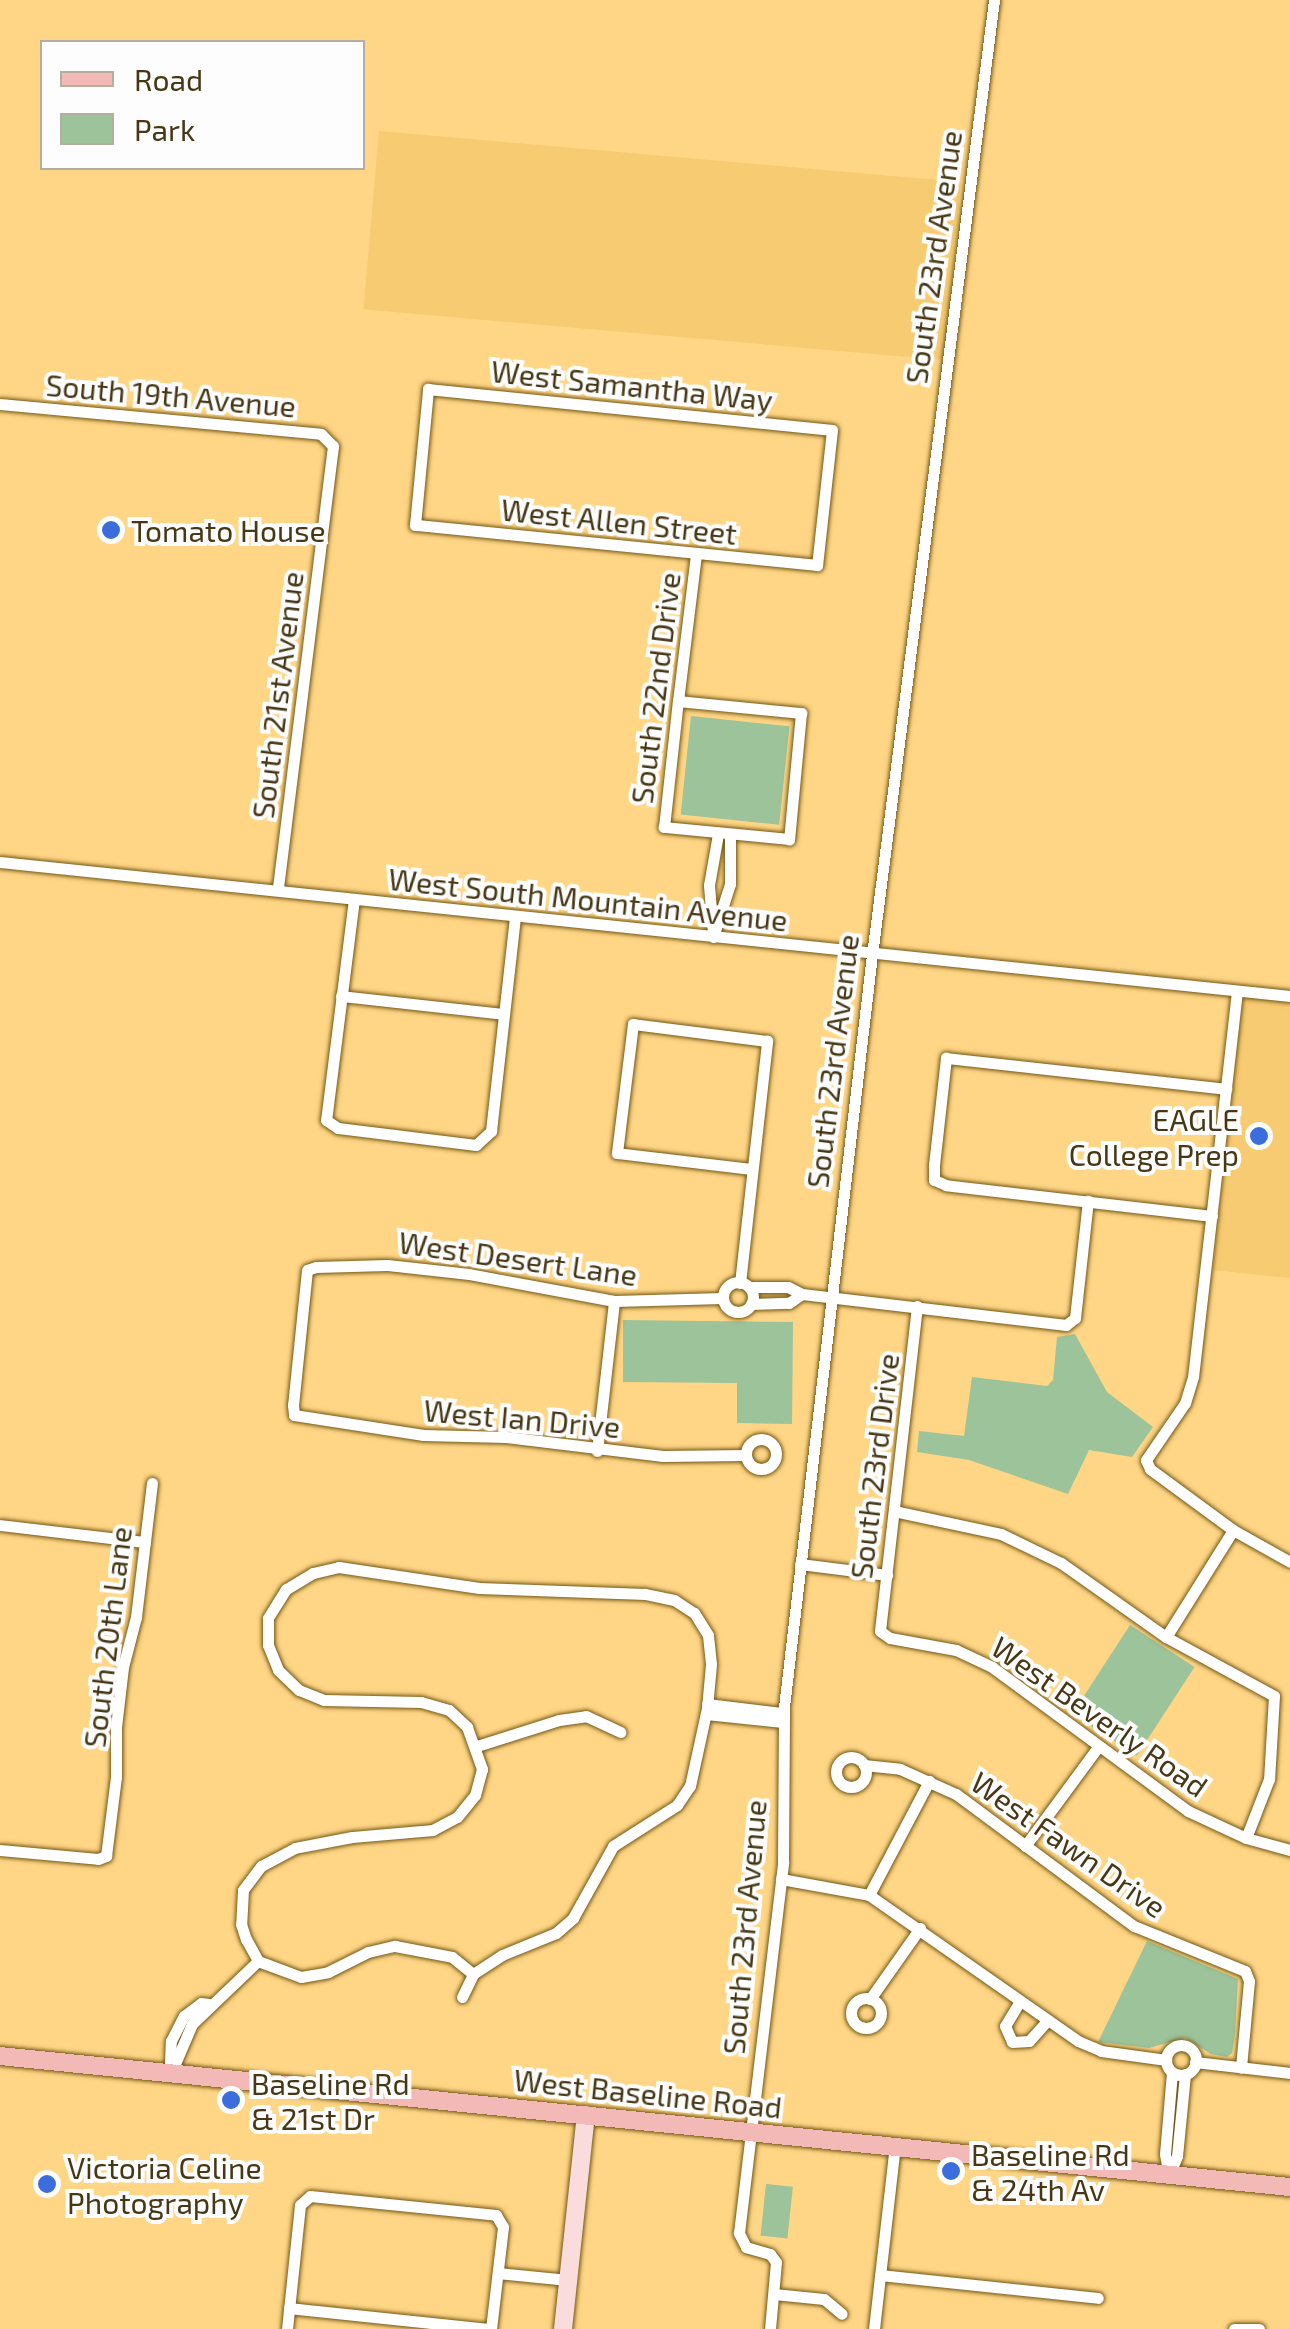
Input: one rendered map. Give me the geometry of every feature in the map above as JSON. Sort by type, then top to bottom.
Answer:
[{"type":"main road","name":"West Baseline Road","points":[[0,2056],[1290,2188]]},
{"type":"street","name":"South 23rd Avenue","points":[[750,2132],[781,1879],[783,1717],[800,1564],[872,955],[994,0]]},
{"type":"street","name":"West Samantha Way","points":[[415,525],[428,389],[832,430],[817,566]]},
{"type":"street","name":"South 19th Avenue","points":[[0,404],[321,434],[333,446]]},
{"type":"street","name":"South 21st Avenue","points":[[278,890],[333,446]]},
{"type":"street","name":"West Allen Street","points":[[415,525],[817,566]]},
{"type":"street","name":"South 22nd Drive","points":[[696,554],[664,827],[724,834]]},
{"type":"street","points":[[678,701],[801,714],[789,840],[724,834]]},
{"type":"street","points":[[713,938],[730,884],[724,834]]},
{"type":"street","points":[[713,938],[709,885],[724,834]]},
{"type":"street","name":"West South Mountain Avenue","points":[[0,862],[1290,996]]},
{"type":"street","points":[[354,899],[326,1120],[338,1128],[476,1145],[491,1132],[515,916]]},
{"type":"street","points":[[1237,991],[1190,1391],[1146,1460],[1150,1469],[1233,1530],[1290,1562]]},
{"type":"street","points":[[341,996],[504,1014]]},
{"type":"street","points":[[751,1304],[744,1285],[767,1041],[634,1024],[617,1153],[752,1169]]},
{"type":"street","points":[[1212,1216],[934,1180],[946,1058],[1226,1090]]},
{"type":"street","points":[[802,1294],[796,1300],[751,1304],[736,1312],[727,1308],[723,1298],[727,1287],[776,1286],[795,1288],[802,1294],[1066,1325],[1076,1318],[1088,1201]]},
{"type":"street","name":"West Desert Lane","points":[[294,1414],[307,1270],[387,1265],[469,1274],[614,1300],[723,1298]]},
{"type":"street","points":[[774,1304],[776,1286]]},
{"type":"street","points":[[597,1451],[614,1300]]},
{"type":"street","name":"South 23rd Drive","points":[[880,1631],[917,1306]]},
{"type":"street","name":"West Ian Drive","points":[[294,1414],[423,1435],[506,1437],[597,1451],[746,1455]]},
{"type":"street","name":"South 20th Lane","points":[[0,1850],[98,1860],[106,1856],[116,1777],[116,1726],[152,1483]]},
{"type":"street","points":[[894,1511],[1001,1534],[1062,1563],[1166,1636],[1274,1696],[1269,1779],[1246,1838]]},
{"type":"street","points":[[0,1525],[145,1542]]},
{"type":"street","points":[[1166,1636],[1233,1530]]},
{"type":"street","points":[[800,1564],[886,1574]]},
{"type":"street","points":[[462,1998],[473,1974],[502,1955],[556,1933],[573,1918],[613,1846],[676,1805],[690,1786],[706,1709],[711,1664],[708,1635],[694,1612],[674,1600],[645,1594],[479,1588],[339,1567],[313,1572],[286,1590],[268,1618],[268,1645],[278,1670],[299,1690],[324,1700],[421,1702],[449,1710],[467,1727],[477,1746],[482,1769],[475,1794],[457,1818],[433,1830],[352,1836],[295,1848],[261,1866],[244,1890],[240,1907],[246,1939],[258,1961],[301,1977],[328,1972],[368,1952],[395,1946],[452,1958],[473,1974]]},
{"type":"street","name":"West Beverly Road","points":[[880,1631],[890,1638],[956,1650],[992,1668],[1188,1811],[1246,1838],[1290,1850]]},
{"type":"street","points":[[706,1709],[783,1717]]},
{"type":"street","points":[[477,1746],[559,1720],[586,1716],[621,1732]]},
{"type":"street","points":[[1025,1846],[1098,1747]]},
{"type":"street","name":"West Fawn Drive","points":[[864,1765],[885,1766],[929,1781],[1134,1926],[1245,1971],[1249,1981],[1241,2068]]},
{"type":"street","points":[[869,1895],[929,1781]]},
{"type":"street","points":[[781,1879],[869,1895],[1048,2020],[1102,2050],[1174,2069],[1195,2062],[1290,2073]]},
{"type":"street","points":[[870,1999],[920,1928]]},
{"type":"street","points":[[170,2073],[188,2020],[258,1961]]},
{"type":"street","points":[[1020,2001],[1006,2026],[1012,2042],[1029,2042],[1048,2020]]},
{"type":"street","points":[[1169,2175],[1176,2156],[1172,2048],[1182,2045],[1191,2049],[1195,2062]]},
{"type":"street","points":[[563,2329],[586,2115]]},
{"type":"street","points":[[750,2132],[740,2236],[746,2248],[774,2257],[770,2329]]},
{"type":"street","points":[[874,2329],[894,2146]]},
{"type":"street","points":[[287,2329],[289,2308],[302,2200],[310,2196],[496,2215],[503,2227],[489,2329],[289,2308]]},
{"type":"street","points":[[498,2273],[568,2280]]},
{"type":"street","points":[[880,2275],[1098,2298]]},
{"type":"street","points":[[774,2294],[824,2299],[842,2314]]},
{"type":"street","points":[[1234,2329],[1259,2329]]},
{"type":"shaded area","points":[[379,131],[961,182],[945,360],[363,309]]},
{"type":"shaded area","name":"EAGLE College Prep","points":[[1243,997],[1290,1001],[1290,1278],[1213,1270]]},
{"type":"green space","points":[[691,716],[789,726],[779,825],[681,814]]},
{"type":"green space","points":[[623,1320],[793,1322],[792,1424],[737,1423],[737,1383],[623,1382]]},
{"type":"green space","points":[[1075,1334],[1107,1392],[1153,1427],[1132,1457],[1089,1450],[1068,1494],[969,1460],[917,1452],[919,1431],[964,1436],[972,1377],[1047,1386],[1053,1380],[1057,1337]]},
{"type":"green space","points":[[1130,1625],[1195,1667],[1137,1756],[1072,1714]]},
{"type":"green space","points":[[1147,1941],[1238,1979],[1235,2035],[1232,2053],[1227,2057],[1211,2054],[1185,2038],[1149,2048],[1098,2042]]},
{"type":"green space","points":[[766,2184],[793,2187],[787,2239],[761,2236]]},
{"type":"place","name":"Tomato House","points":[[111,530]]},
{"type":"place","name":"EAGLE College Prep","points":[[1259,1136]]},
{"type":"place","name":"Baseline Rd & 21st Dr","points":[[231,2100]]},
{"type":"place","name":"Baseline Rd & 24th Av","points":[[951,2171]]},
{"type":"place","name":"Victoria Celine Photography","points":[[47,2184]]}]
